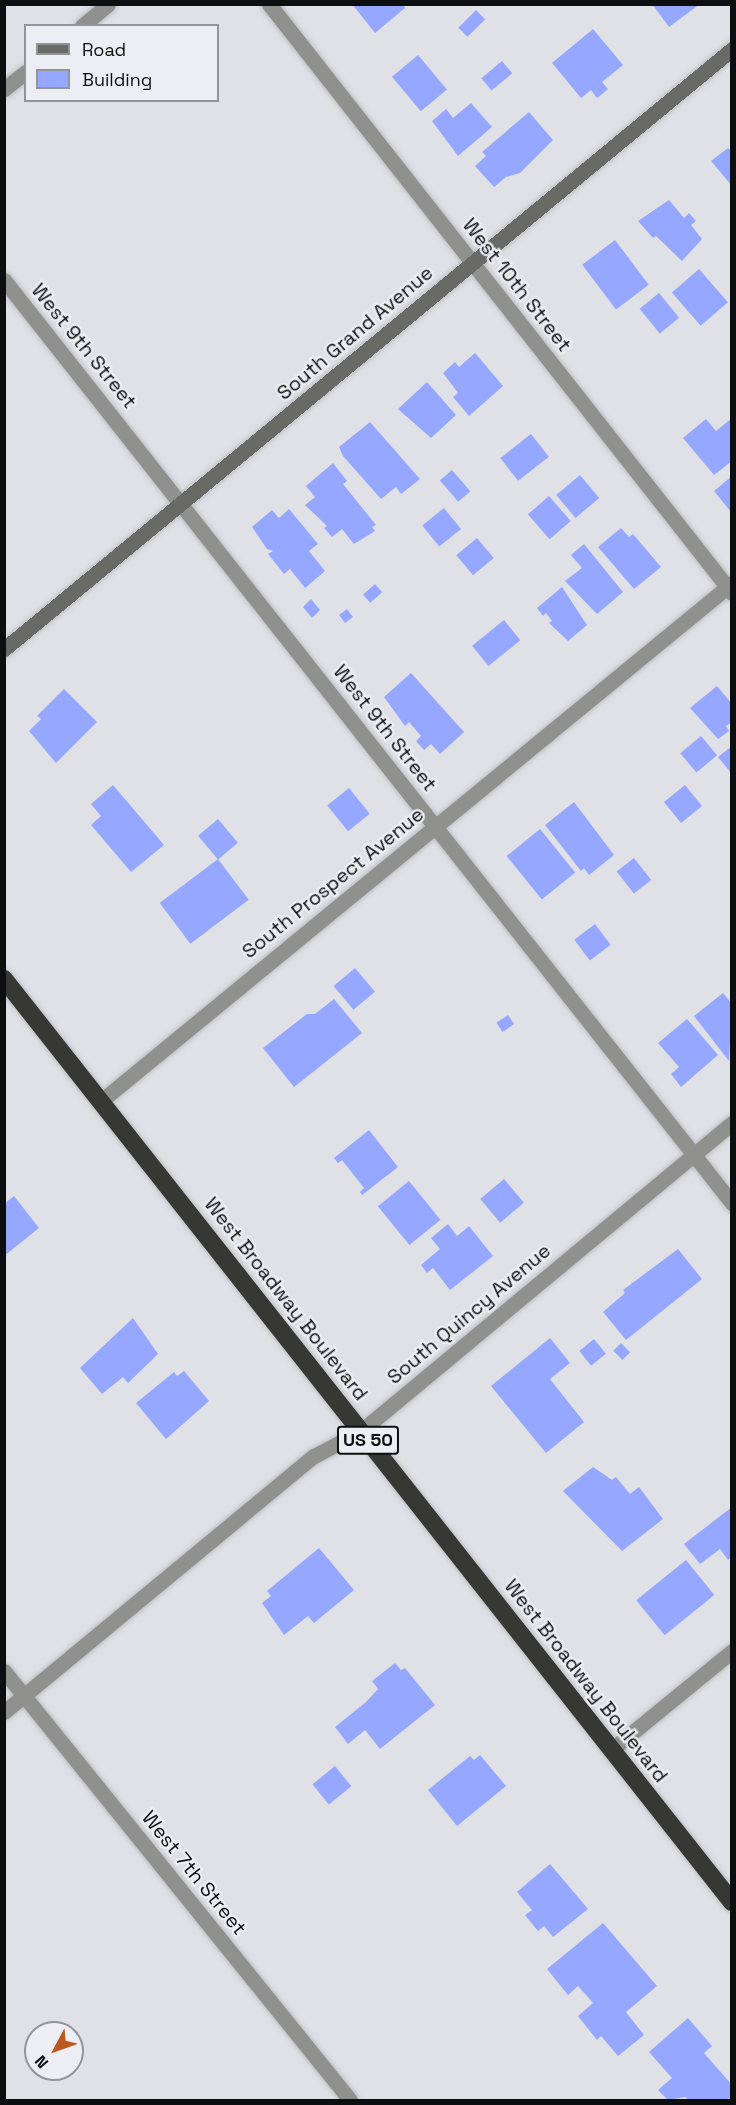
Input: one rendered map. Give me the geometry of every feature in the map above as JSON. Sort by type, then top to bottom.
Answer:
[{"type":"highway","name":"West Broadway Boulevard","points":[[4,979],[732,1902]]},
{"type":"street","points":[[84,24],[108,4]]},
{"type":"street","name":"West 10th Street","points":[[269,4],[730,588]]},
{"type":"street","name":"South Grand Avenue","points":[[4,649],[732,49]]},
{"type":"street","points":[[4,88],[24,73]]},
{"type":"street","name":"West 9th Street","points":[[4,280],[732,1203]]},
{"type":"street","name":"South Prospect Avenue","points":[[101,1101],[730,588]]},
{"type":"street","name":"South Quincy Avenue","points":[[4,1712],[314,1455],[361,1431],[732,1123]]},
{"type":"street","points":[[611,1749],[732,1651]]},
{"type":"street","name":"West 7th Street","points":[[4,1671],[350,2100]]},
{"type":"building","points":[[352,4],[403,4],[405,8],[375,33]]},
{"type":"building","points":[[652,4],[700,4],[669,27]]},
{"type":"building","points":[[476,10],[485,19],[468,37],[458,28]]},
{"type":"building","points":[[593,29],[623,65],[602,82],[608,89],[597,98],[591,90],[581,98],[552,63]]},
{"type":"building","points":[[418,55],[447,89],[421,111],[392,77]]},
{"type":"building","points":[[502,61],[512,73],[492,91],[481,78]]},
{"type":"building","points":[[471,103],[492,127],[458,156],[432,121],[446,109],[453,118]]},
{"type":"building","points":[[529,112],[553,140],[520,173],[506,177],[494,187],[475,166],[486,156],[482,152]]},
{"type":"building","points":[[728,148],[732,152],[732,186],[711,161]]},
{"type":"building","points":[[669,200],[684,218],[689,213],[696,221],[691,225],[702,239],[682,261],[656,236],[653,238],[638,221]]},
{"type":"building","points":[[615,240],[649,285],[616,309],[582,265]]},
{"type":"building","points":[[699,269],[728,302],[701,326],[672,293]]},
{"type":"building","points":[[659,293],[679,318],[660,334],[640,309]]},
{"type":"building","points":[[475,353],[503,386],[469,416],[453,397],[458,393],[443,373],[455,362],[459,367]]},
{"type":"building","points":[[427,382],[456,415],[431,438],[398,409]]},
{"type":"building","points":[[732,418],[732,461],[714,475],[683,438],[706,419],[716,431]]},
{"type":"building","points":[[370,422],[420,479],[401,494],[396,487],[381,499],[343,456],[339,447]]},
{"type":"building","points":[[531,434],[549,457],[518,481],[500,458]]},
{"type":"building","points":[[333,463],[347,481],[343,484],[376,525],[372,527],[375,531],[354,544],[342,529],[332,537],[324,528],[327,526],[305,505],[315,497],[306,486]]},
{"type":"building","points":[[452,470],[470,491],[458,502],[440,480]]},
{"type":"building","points":[[580,475],[599,498],[576,518],[556,495]]},
{"type":"building","points":[[732,476],[732,518],[731,512],[714,491]]},
{"type":"building","points":[[549,496],[571,521],[550,539],[528,514]]},
{"type":"building","points":[[444,508],[461,529],[439,547],[422,526]]},
{"type":"building","points":[[289,509],[318,544],[309,551],[325,571],[305,588],[290,569],[284,574],[268,554],[273,551],[267,549],[252,527],[272,510],[279,518]]},
{"type":"building","points":[[621,528],[629,537],[633,534],[661,567],[634,589],[598,547]]},
{"type":"building","points":[[477,538],[494,558],[473,575],[456,555]]},
{"type":"building","points":[[584,544],[623,592],[597,614],[565,581],[582,568],[571,555]]},
{"type":"building","points":[[375,584],[382,592],[370,603],[363,594]]},
{"type":"building","points":[[562,587],[587,625],[568,641],[549,623],[552,621],[546,613],[543,616],[537,608]]},
{"type":"building","points":[[311,599],[320,610],[312,618],[303,607]]},
{"type":"building","points":[[347,609],[353,617],[345,623],[339,615]]},
{"type":"building","points":[[504,620],[520,640],[488,666],[472,646]]},
{"type":"building","points":[[411,673],[464,732],[440,754],[431,744],[424,750],[416,741],[421,736],[409,722],[405,726],[384,697]]},
{"type":"building","points":[[717,686],[732,704],[732,722],[726,726],[729,731],[718,739],[690,708]]},
{"type":"building","points":[[64,689],[97,722],[56,763],[29,731],[41,719],[37,716]]},
{"type":"building","points":[[701,736],[717,755],[696,773],[680,753]]},
{"type":"building","points":[[732,746],[732,774],[718,757]]},
{"type":"building","points":[[113,785],[164,845],[131,872],[91,825],[101,816],[91,804]]},
{"type":"building","points":[[685,785],[702,806],[681,823],[664,802]]},
{"type":"building","points":[[349,788],[370,814],[348,831],[327,806]]},
{"type":"building","points":[[574,802],[614,855],[589,875],[584,868],[581,871],[545,825]]},
{"type":"building","points":[[218,819],[238,843],[218,859],[198,836]]},
{"type":"building","points":[[540,829],[575,873],[542,900],[507,856]]},
{"type":"building","points":[[634,858],[651,880],[634,894],[617,872]]},
{"type":"building","points":[[218,859],[249,900],[190,944],[160,903]]},
{"type":"building","points":[[595,924],[611,945],[590,960],[574,940]]},
{"type":"building","points":[[355,968],[375,992],[353,1010],[334,986]]},
{"type":"building","points":[[723,993],[732,1004],[729,1061],[694,1016]]},
{"type":"building","points":[[334,999],[362,1033],[294,1087],[263,1048],[307,1014],[315,1014]]},
{"type":"building","points":[[508,1015],[514,1024],[503,1032],[496,1023]]},
{"type":"building","points":[[687,1019],[718,1055],[681,1087],[671,1074],[679,1067],[658,1043]]},
{"type":"building","points":[[369,1130],[398,1167],[362,1195],[360,1192],[364,1188],[342,1160],[338,1163],[334,1158]]},
{"type":"building","points":[[504,1179],[524,1203],[500,1223],[480,1199]]},
{"type":"building","points":[[409,1181],[440,1220],[409,1245],[378,1206]]},
{"type":"building","points":[[14,1196],[39,1228],[4,1256],[4,1204]]},
{"type":"building","points":[[448,1224],[457,1236],[469,1226],[493,1256],[450,1290],[433,1268],[427,1273],[421,1265],[440,1249],[431,1238]]},
{"type":"building","points":[[678,1249],[702,1279],[626,1340],[603,1312],[625,1293],[623,1290]]},
{"type":"building","points":[[133,1318],[158,1354],[128,1383],[123,1377],[102,1394],[80,1368]]},
{"type":"building","points":[[550,1338],[570,1363],[550,1379],[584,1422],[546,1453],[491,1386]]},
{"type":"building","points":[[594,1339],[606,1354],[591,1366],[579,1351]]},
{"type":"building","points":[[621,1343],[630,1352],[622,1360],[613,1351]]},
{"type":"building","points":[[184,1371],[209,1401],[166,1439],[136,1403],[174,1372],[177,1376]]},
{"type":"building","points":[[593,1467],[612,1480],[616,1477],[630,1494],[639,1487],[663,1519],[622,1551],[563,1491]]},
{"type":"building","points":[[732,1507],[732,1557],[728,1560],[720,1549],[700,1564],[684,1544]]},
{"type":"building","points":[[319,1548],[354,1590],[314,1623],[308,1616],[284,1635],[262,1603],[271,1596],[267,1591]]},
{"type":"building","points":[[686,1560],[714,1595],[665,1635],[636,1600]]},
{"type":"building","points":[[395,1663],[401,1670],[405,1668],[435,1705],[380,1749],[365,1730],[348,1744],[335,1727],[366,1702],[378,1689],[372,1681]]},
{"type":"building","points":[[480,1755],[506,1786],[457,1826],[428,1790],[470,1756],[474,1760]]},
{"type":"building","points":[[335,1766],[351,1786],[329,1804],[312,1784]]},
{"type":"building","points":[[550,1864],[588,1909],[553,1937],[544,1926],[538,1931],[525,1915],[532,1910],[517,1892]]},
{"type":"building","points":[[603,1923],[657,1986],[626,2012],[644,2035],[618,2056],[601,2036],[597,2040],[578,2016],[593,2003],[578,1986],[568,1995],[547,1969]]},
{"type":"building","points":[[688,2018],[712,2046],[704,2053],[732,2085],[732,2100],[689,2100],[685,2097],[668,2100],[658,2090],[672,2078],[649,2052]]}]
